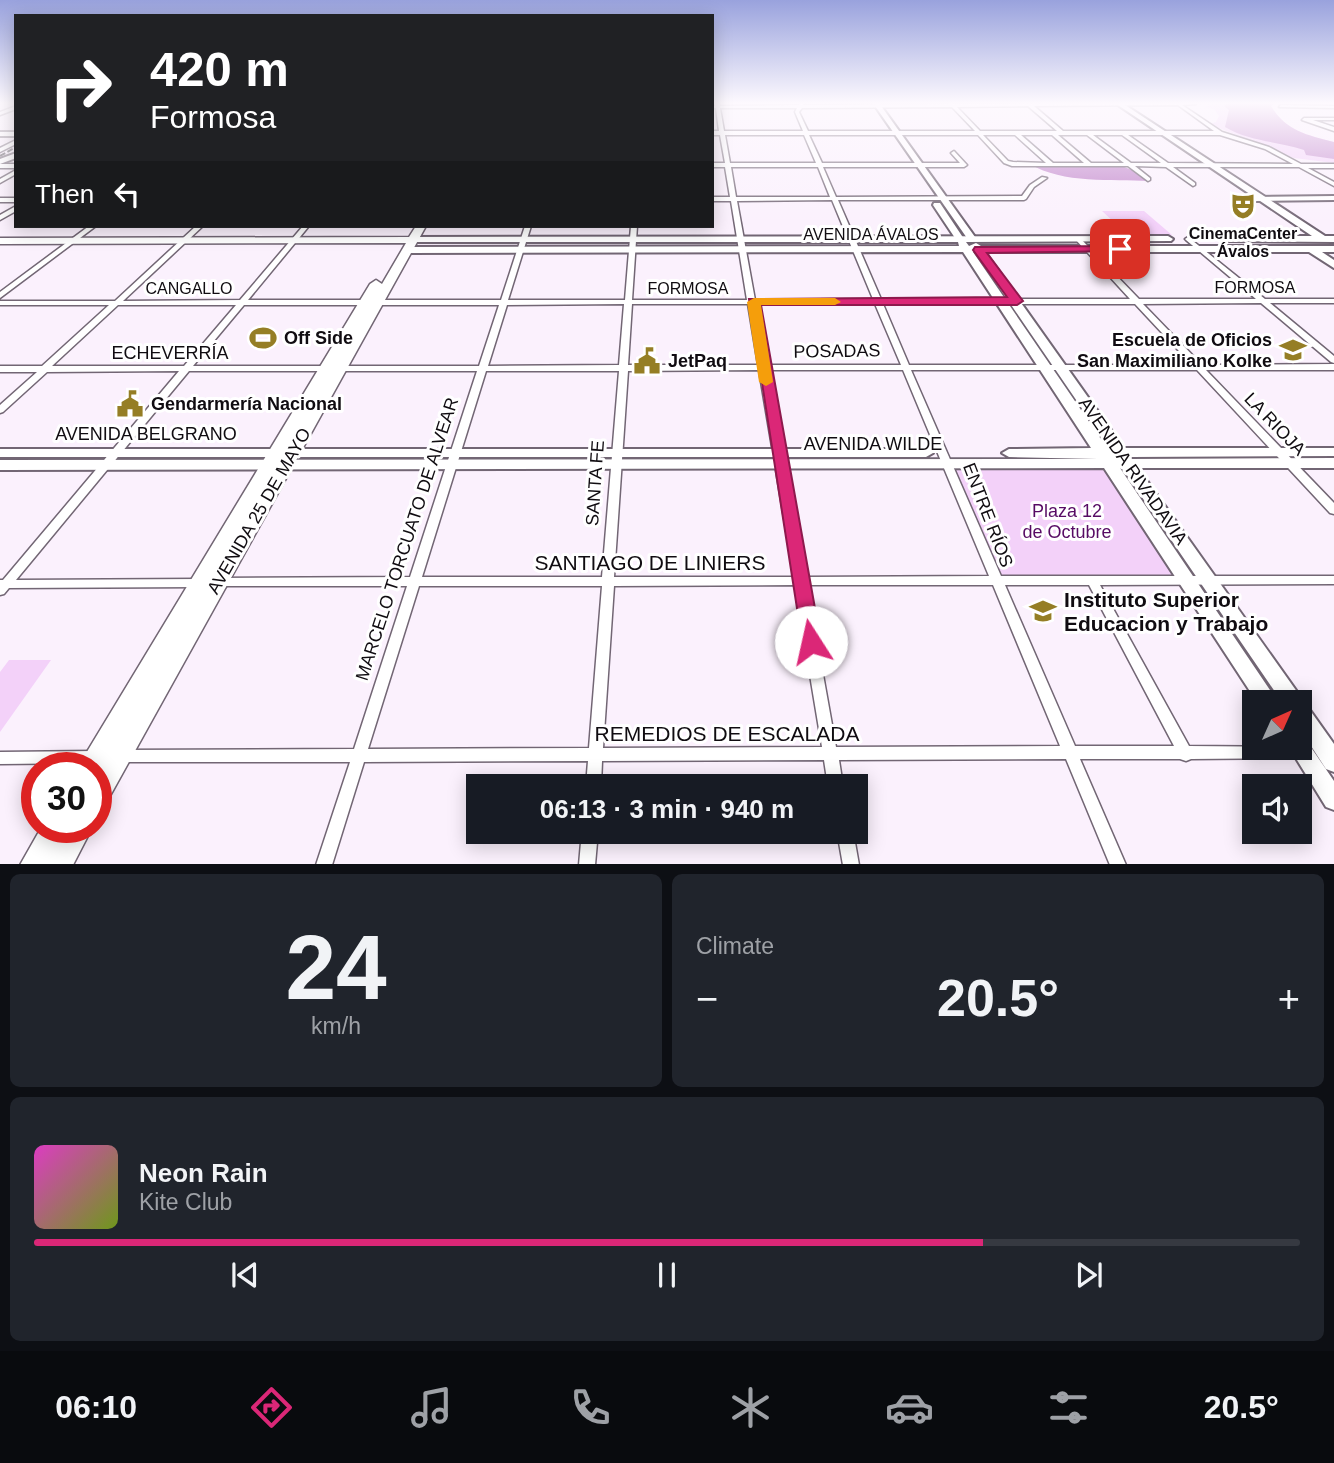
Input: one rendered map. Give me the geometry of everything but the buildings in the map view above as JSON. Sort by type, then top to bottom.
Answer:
[{"type":"main road","points":[[1177,143],[1259,199],[1315,242],[1334,265]]},
{"type":"main road","name":"AVENIDA 25 DE MAYO","points":[[405,245],[411,228]]},
{"type":"main road","name":"AVENIDA 25 DE MAYO","points":[[108,752],[210,583],[371,302],[405,245],[419,228]]},
{"type":"main road","name":"AVENIDA ÁVALOS","points":[[405,245],[854,245],[1078,239],[1297,239],[1334,248]]},
{"type":"main road","name":"AVENIDA ÁVALOS","points":[[969,244],[1088,249],[1200,249],[1334,239]]},
{"type":"main road","name":"AVENIDA RIVADAVIA","points":[[969,244],[999,301],[1045,368],[1213,582],[1285,690]]},
{"type":"main road","name":"AVENIDA RIVADAVIA","points":[[969,244],[1017,301],[1061,368],[1188,581],[1260,690]]},
{"type":"main road","points":[[0,246],[405,245]]},
{"type":"main road","name":"AVENIDA WILDE","points":[[282,459],[1286,457],[1334,452]]},
{"type":"main road","name":"AVENIDA BELGRANO","points":[[0,453],[116,453],[282,459]]},
{"type":"main road","name":"AVENIDA WILDE","points":[[1286,457],[1334,463]]},
{"type":"main road","name":"AVENIDA BELGRANO","points":[[0,465],[105,466],[282,459]]},
{"type":"main road","points":[[1312,728],[1332,755]]},
{"type":"main road","points":[[1308,760],[1334,800]]},
{"type":"main road","points":[[33,864],[46,843]]},
{"type":"main road","points":[[58,864],[70,843]]},
{"type":"street","points":[[721,143],[729,165],[754,302],[763,368],[834,774]]},
{"type":"street","name":"ENTRE RÍOS","points":[[811,143],[946,458],[996,583],[1118,864]]},
{"type":"street","name":"AVENIDA RIVADAVIA","points":[[900,143],[943,199],[969,244]]},
{"type":"street","points":[[989,143],[1009,163],[1023,171]]},
{"type":"street","points":[[1028,143],[1051,164]]},
{"type":"street","points":[[1064,143],[1089,164]]},
{"type":"street","points":[[1101,143],[1149,179]]},
{"type":"street","points":[[1138,143],[1193,184]]},
{"type":"street","points":[[1250,143],[1267,149],[1334,184]]},
{"type":"street","points":[[714,165],[964,165],[954,153]]},
{"type":"street","points":[[1009,163],[1334,166]]},
{"type":"street","name":"AVENIDA RIVADAVIA","points":[[915,165],[933,199],[969,244]]},
{"type":"street","points":[[714,199],[1024,198],[1044,178]]},
{"type":"street","points":[[1259,199],[1334,198]]},
{"type":"street","points":[[0,296],[90,228]]},
{"type":"street","points":[[0,410],[198,228]]},
{"type":"street","points":[[2,586],[304,228]]},
{"type":"street","name":"MARCELO TORCUATO DE ALVEAR","points":[[324,864],[527,228]]},
{"type":"street","name":"SANTA FE","points":[[594,774],[634,228]]},
{"type":"street","name":"LA RIOJA","points":[[1078,239],[1334,510]]},
{"type":"street","points":[[1188,239],[1334,360]]},
{"type":"street","name":"FORMOSA","points":[[371,302],[1334,301]]},
{"type":"street","name":"CANGALLO","points":[[0,303],[371,302]]},
{"type":"street","name":"POSADAS","points":[[334,369],[1334,367]]},
{"type":"street","name":"ECHEVERRÍA","points":[[0,369],[334,369]]},
{"type":"street","name":"SANTIAGO DE LINIERS","points":[[2,586],[607,581],[996,583],[1334,580]]},
{"type":"street","points":[[1093,582],[1186,755]]},
{"type":"street","name":"REMEDIOS DE ESCALADA","points":[[1312,752],[1332,755]]},
{"type":"street","name":"REMEDIOS DE ESCALADA","points":[[112,761],[595,754],[1186,755],[1242,753]]},
{"type":"street","name":"REMEDIOS DE ESCALADA","points":[[0,758],[21,759]]},
{"type":"street","points":[[587,864],[589,844]]},
{"type":"street","points":[[847,844],[851,864]]},
{"type":"green space","points":[[1257,143],[1334,143],[1334,163],[1294,158]]},
{"type":"green space","points":[[1102,211],[1144,211],[1172,235],[1128,235]]},
{"type":"green space","name":"Plaza 12 de Octubre","points":[[1102,465],[1177,577],[1006,577],[997,573],[955,468]]},
{"type":"green space","points":[[9,660],[51,660],[0,732],[0,672]]},
{"type":"shaded area","points":[[1278,143],[1334,143],[1334,159],[1306,155],[1304,150]]},
{"type":"shaded area","points":[[1030,164],[1122,166],[1139,173],[1149,181],[1072,178]]},
{"type":"railway","points":[[0,156],[14,148]]},
{"type":"slow traffic","points":[[766,382],[754,302],[835,302]]},
{"type":"place","name":"CinemaCenter Ávalos","points":[[1243,206]]},
{"type":"place","name":"Off Side","points":[[263,338]]},
{"type":"place","name":"Escuela de Oficios San Maximiliano Kolke","points":[[1293,350]]},
{"type":"place","name":"JetPaq","points":[[647,361]]},
{"type":"place","name":"Gendarmería Nacional","points":[[130,404]]},
{"type":"place","name":"Instituto Superior Educacion y Trabajo","points":[[1043,611]]},
{"type":"route","points":[[811,642],[754,302],[1017,301],[979,250],[1120,249]]}]
